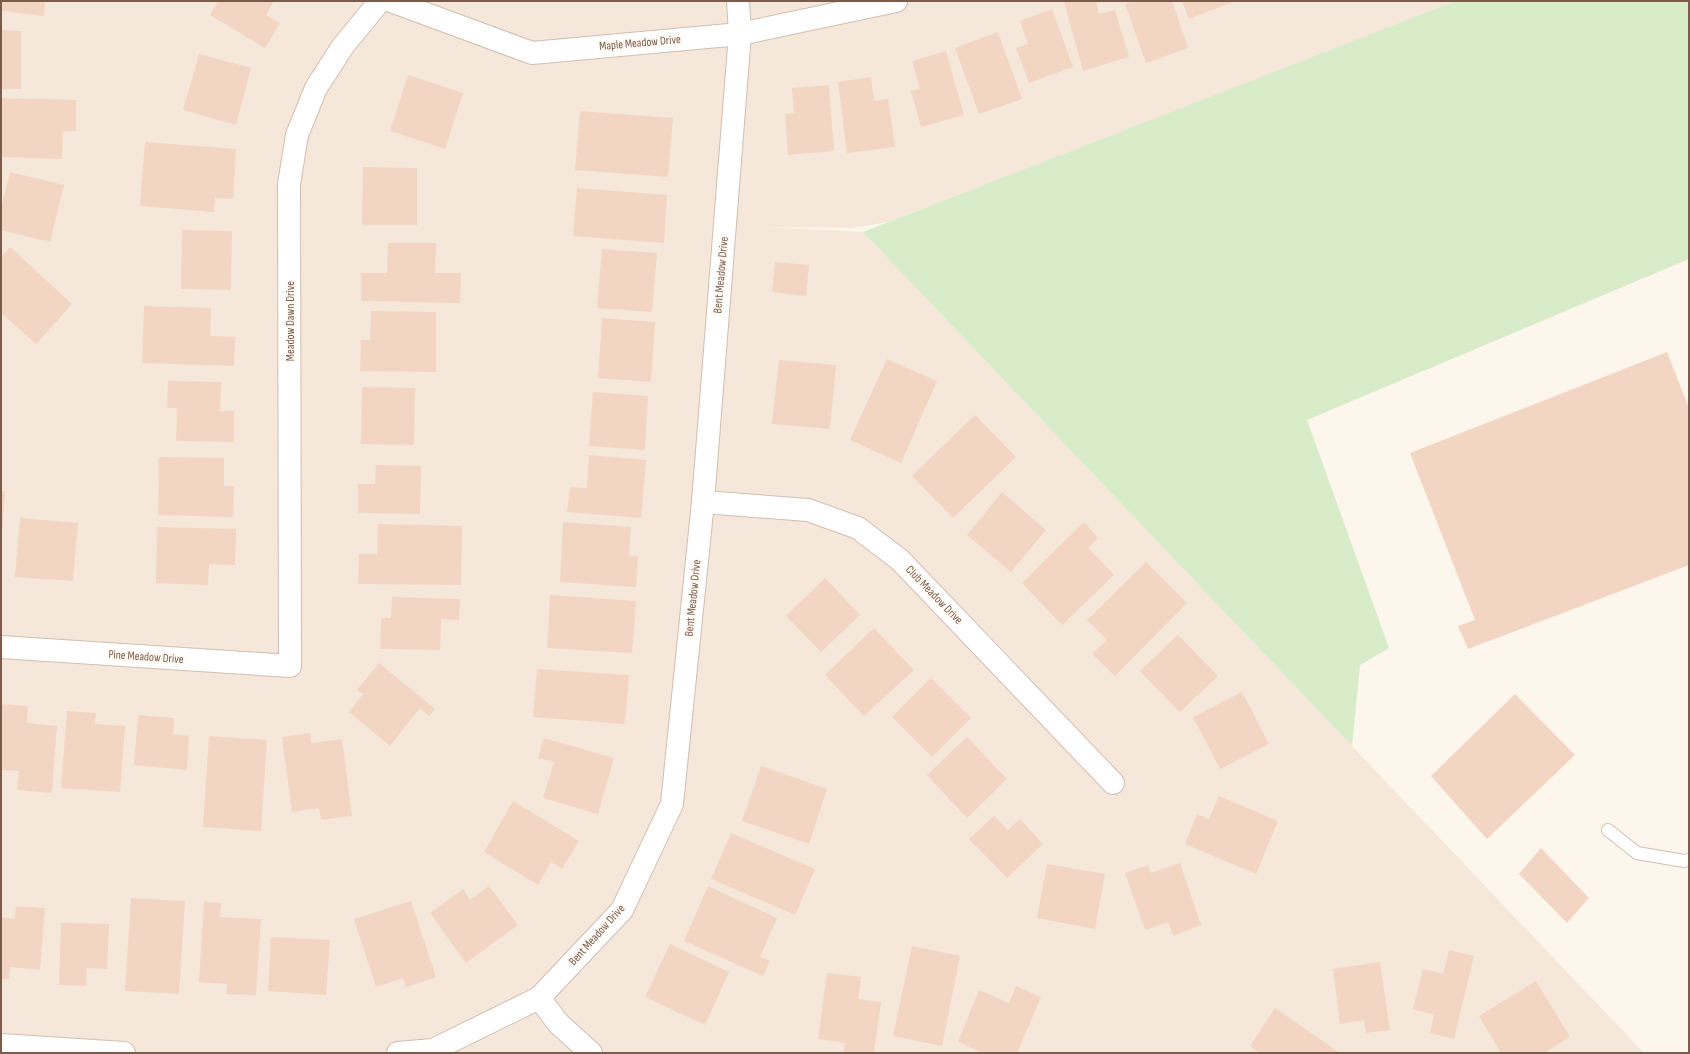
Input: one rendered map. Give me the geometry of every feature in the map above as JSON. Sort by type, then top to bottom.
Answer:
[{"type":"street","name":"Meadow Dawn Drive","points":[[290,666],[289,184],[297,135],[316,88],[343,46],[380,1]]},
{"type":"street","name":"Maple Meadow Drive","points":[[391,1],[532,53],[740,34],[896,1]]},
{"type":"street","name":"Bent Meadow Drive","points":[[398,1053],[433,1050],[539,998],[622,910],[672,804],[703,502],[740,34],[738,1]]},
{"type":"street","name":"Club Meadow Drive","points":[[703,502],[808,510],[858,528],[900,560],[1113,783]]},
{"type":"street","name":"Pine Meadow Drive","points":[[1,647],[290,666]]},
{"type":"street","points":[[539,998],[559,1024],[591,1053]]},
{"type":"street","points":[[1,1045],[124,1053]]},
{"type":"lane","points":[[1608,830],[1637,853],[1684,861],[1689,860]]},
{"type":"shaded area","points":[[1,1],[1459,1],[888,222],[853,228],[768,227],[863,232],[1644,1053],[1,1053]]},
{"type":"green space","points":[[1456,1],[1689,1],[1689,259],[1307,420],[1389,648],[1360,665],[1352,746],[863,232]]},
{"type":"building","points":[[1,1],[45,1],[44,16],[1,11]]},
{"type":"building","points":[[218,1],[274,1],[266,15],[280,23],[265,48],[210,15]]},
{"type":"building","points":[[1096,1],[1099,14],[1115,10],[1129,57],[1083,71],[1064,2]]},
{"type":"building","points":[[1133,1],[1172,1],[1188,48],[1146,63],[1125,4]]},
{"type":"building","points":[[1182,1],[1233,1],[1233,2],[1189,19]]},
{"type":"building","points":[[1052,9],[1073,67],[1029,83],[1016,48],[1028,44],[1020,21]]},
{"type":"building","points":[[1,30],[21,31],[21,89],[1,89]]},
{"type":"building","points":[[998,32],[1022,99],[979,114],[955,48]]},
{"type":"building","points":[[946,51],[964,115],[921,127],[911,91],[920,89],[912,61]]},
{"type":"building","points":[[199,54],[251,68],[236,125],[183,110]]},
{"type":"building","points":[[408,75],[463,93],[445,149],[390,131]]},
{"type":"building","points":[[871,77],[874,101],[888,99],[895,147],[847,153],[838,82]]},
{"type":"building","points":[[829,85],[834,151],[788,155],[785,114],[794,113],[792,88]]},
{"type":"building","points":[[1,98],[76,100],[76,131],[63,131],[62,159],[1,157]]},
{"type":"building","points":[[580,111],[673,118],[668,177],[575,170]]},
{"type":"building","points":[[145,142],[236,149],[233,199],[215,198],[214,212],[140,206]]},
{"type":"building","points":[[363,167],[417,168],[417,225],[362,225]]},
{"type":"building","points":[[10,172],[64,185],[50,242],[1,230],[1,208]]},
{"type":"building","points":[[577,188],[667,195],[664,243],[573,236]]},
{"type":"building","points":[[182,230],[232,231],[231,290],[181,289]]},
{"type":"building","points":[[388,243],[436,243],[435,273],[461,273],[460,303],[361,301],[361,273],[387,273]]},
{"type":"building","points":[[10,247],[72,304],[36,344],[1,313],[1,257]]},
{"type":"building","points":[[602,249],[657,253],[652,312],[597,308]]},
{"type":"building","points":[[775,262],[809,265],[806,296],[772,292]]},
{"type":"building","points":[[144,306],[211,308],[210,336],[235,337],[234,366],[142,363]]},
{"type":"building","points":[[371,311],[436,312],[436,372],[360,371],[361,340],[370,340]]},
{"type":"building","points":[[602,318],[655,322],[651,382],[598,378]]},
{"type":"building","points":[[1667,352],[1689,408],[1689,565],[1468,649],[1458,626],[1475,620],[1410,453]]},
{"type":"building","points":[[887,359],[937,381],[901,463],[850,440]]},
{"type":"building","points":[[779,360],[836,365],[830,429],[772,424]]},
{"type":"building","points":[[168,381],[221,382],[220,411],[234,411],[234,442],[176,441],[177,408],[167,408]]},
{"type":"building","points":[[362,387],[415,388],[414,445],[361,444]]},
{"type":"building","points":[[593,392],[648,396],[645,450],[589,446]]},
{"type":"building","points":[[975,415],[1016,457],[953,518],[912,476]]},
{"type":"building","points":[[589,455],[646,460],[641,518],[567,512],[570,487],[587,488]]},
{"type":"building","points":[[159,457],[224,458],[224,486],[234,486],[233,517],[158,515]]},
{"type":"building","points":[[376,465],[421,466],[420,514],[358,513],[358,484],[375,484]]},
{"type":"building","points":[[1,491],[5,491],[2,537],[1,537]]},
{"type":"building","points":[[1002,492],[1046,530],[1011,572],[967,535]]},
{"type":"building","points":[[20,518],[78,523],[73,581],[15,577]]},
{"type":"building","points":[[563,522],[631,527],[629,556],[638,556],[636,587],[560,582]]},
{"type":"building","points":[[1084,522],[1098,538],[1088,548],[1114,575],[1062,625],[1022,583]]},
{"type":"building","points":[[378,524],[462,526],[461,585],[358,584],[359,554],[377,554]]},
{"type":"building","points":[[157,527],[236,529],[235,565],[209,564],[208,585],[156,583]]},
{"type":"building","points":[[1146,562],[1187,603],[1115,676],[1092,654],[1107,640],[1087,620]]},
{"type":"building","points":[[825,578],[860,615],[821,652],[786,616]]},
{"type":"building","points":[[550,595],[636,601],[632,653],[547,648]]},
{"type":"building","points":[[392,597],[460,599],[459,620],[441,619],[440,650],[380,649],[381,618],[391,618]]},
{"type":"building","points":[[874,628],[914,670],[864,716],[825,675]]},
{"type":"building","points":[[1178,635],[1218,676],[1180,712],[1140,671]]},
{"type":"building","points":[[379,663],[435,709],[429,716],[420,708],[390,746],[349,712],[363,694],[357,690]]},
{"type":"building","points":[[537,669],[629,675],[625,724],[533,717]]},
{"type":"building","points":[[931,678],[971,718],[932,757],[892,717]]},
{"type":"building","points":[[1242,692],[1269,744],[1220,769],[1193,717]]},
{"type":"building","points":[[1515,694],[1575,755],[1487,839],[1431,776]]},
{"type":"building","points":[[1,704],[28,706],[27,723],[57,726],[52,793],[17,790],[19,771],[1,770]]},
{"type":"building","points":[[67,711],[96,713],[95,724],[125,726],[120,792],[61,788]]},
{"type":"building","points":[[138,715],[174,718],[173,734],[189,736],[187,770],[134,765]]},
{"type":"building","points":[[310,733],[311,743],[342,739],[352,816],[321,820],[319,808],[292,812],[282,737]]},
{"type":"building","points":[[209,736],[267,740],[261,831],[203,827]]},
{"type":"building","points":[[967,737],[1007,779],[967,818],[927,775]]},
{"type":"building","points":[[544,738],[614,758],[598,814],[543,798],[554,762],[538,758]]},
{"type":"building","points":[[761,766],[827,789],[809,844],[742,821]]},
{"type":"building","points":[[1219,796],[1278,821],[1256,874],[1185,844],[1197,814],[1209,819]]},
{"type":"building","points":[[513,801],[579,841],[562,869],[551,862],[538,885],[484,852]]},
{"type":"building","points":[[994,816],[1008,830],[1020,819],[1043,844],[1007,878],[969,839]]},
{"type":"building","points":[[731,833],[815,869],[795,915],[711,879]]},
{"type":"building","points":[[1541,848],[1589,898],[1567,923],[1519,874]]},
{"type":"building","points":[[1180,863],[1201,925],[1173,936],[1168,922],[1145,930],[1125,873],[1148,865],[1151,873]]},
{"type":"building","points":[[1047,864],[1105,874],[1095,929],[1037,918]]},
{"type":"building","points":[[489,886],[518,925],[466,963],[430,913],[463,889],[470,900]]},
{"type":"building","points":[[708,886],[777,918],[760,957],[770,961],[763,976],[684,941]]},
{"type":"building","points":[[131,898],[185,901],[179,994],[125,991]]},
{"type":"building","points":[[411,901],[436,977],[406,987],[403,978],[376,987],[354,919]]},
{"type":"building","points":[[204,902],[221,903],[220,917],[261,919],[256,995],[226,994],[227,984],[199,982]]},
{"type":"building","points":[[16,906],[45,908],[40,970],[10,967],[9,979],[1,979],[1,917],[15,919]]},
{"type":"building","points":[[61,923],[109,924],[107,969],[87,968],[86,986],[59,985]]},
{"type":"building","points":[[271,937],[330,940],[326,995],[268,991]]},
{"type":"building","points":[[670,944],[729,972],[705,1025],[645,997]]},
{"type":"building","points":[[912,946],[960,956],[942,1046],[893,1036]]},
{"type":"building","points":[[1449,950],[1474,956],[1454,1039],[1430,1033],[1434,1015],[1413,1009],[1423,969],[1443,974]]},
{"type":"building","points":[[1380,962],[1390,1030],[1366,1033],[1364,1020],[1340,1024],[1333,969]]},
{"type":"building","points":[[827,973],[861,977],[858,999],[881,1002],[874,1053],[843,1053],[845,1043],[818,1039]]},
{"type":"building","points":[[1536,981],[1570,1037],[1544,1053],[1501,1053],[1479,1016]]},
{"type":"building","points":[[1016,986],[1041,997],[1017,1053],[983,1053],[958,1042],[979,990],[1009,1003]]},
{"type":"building","points":[[1275,1008],[1340,1053],[1260,1053],[1250,1046]]}]
